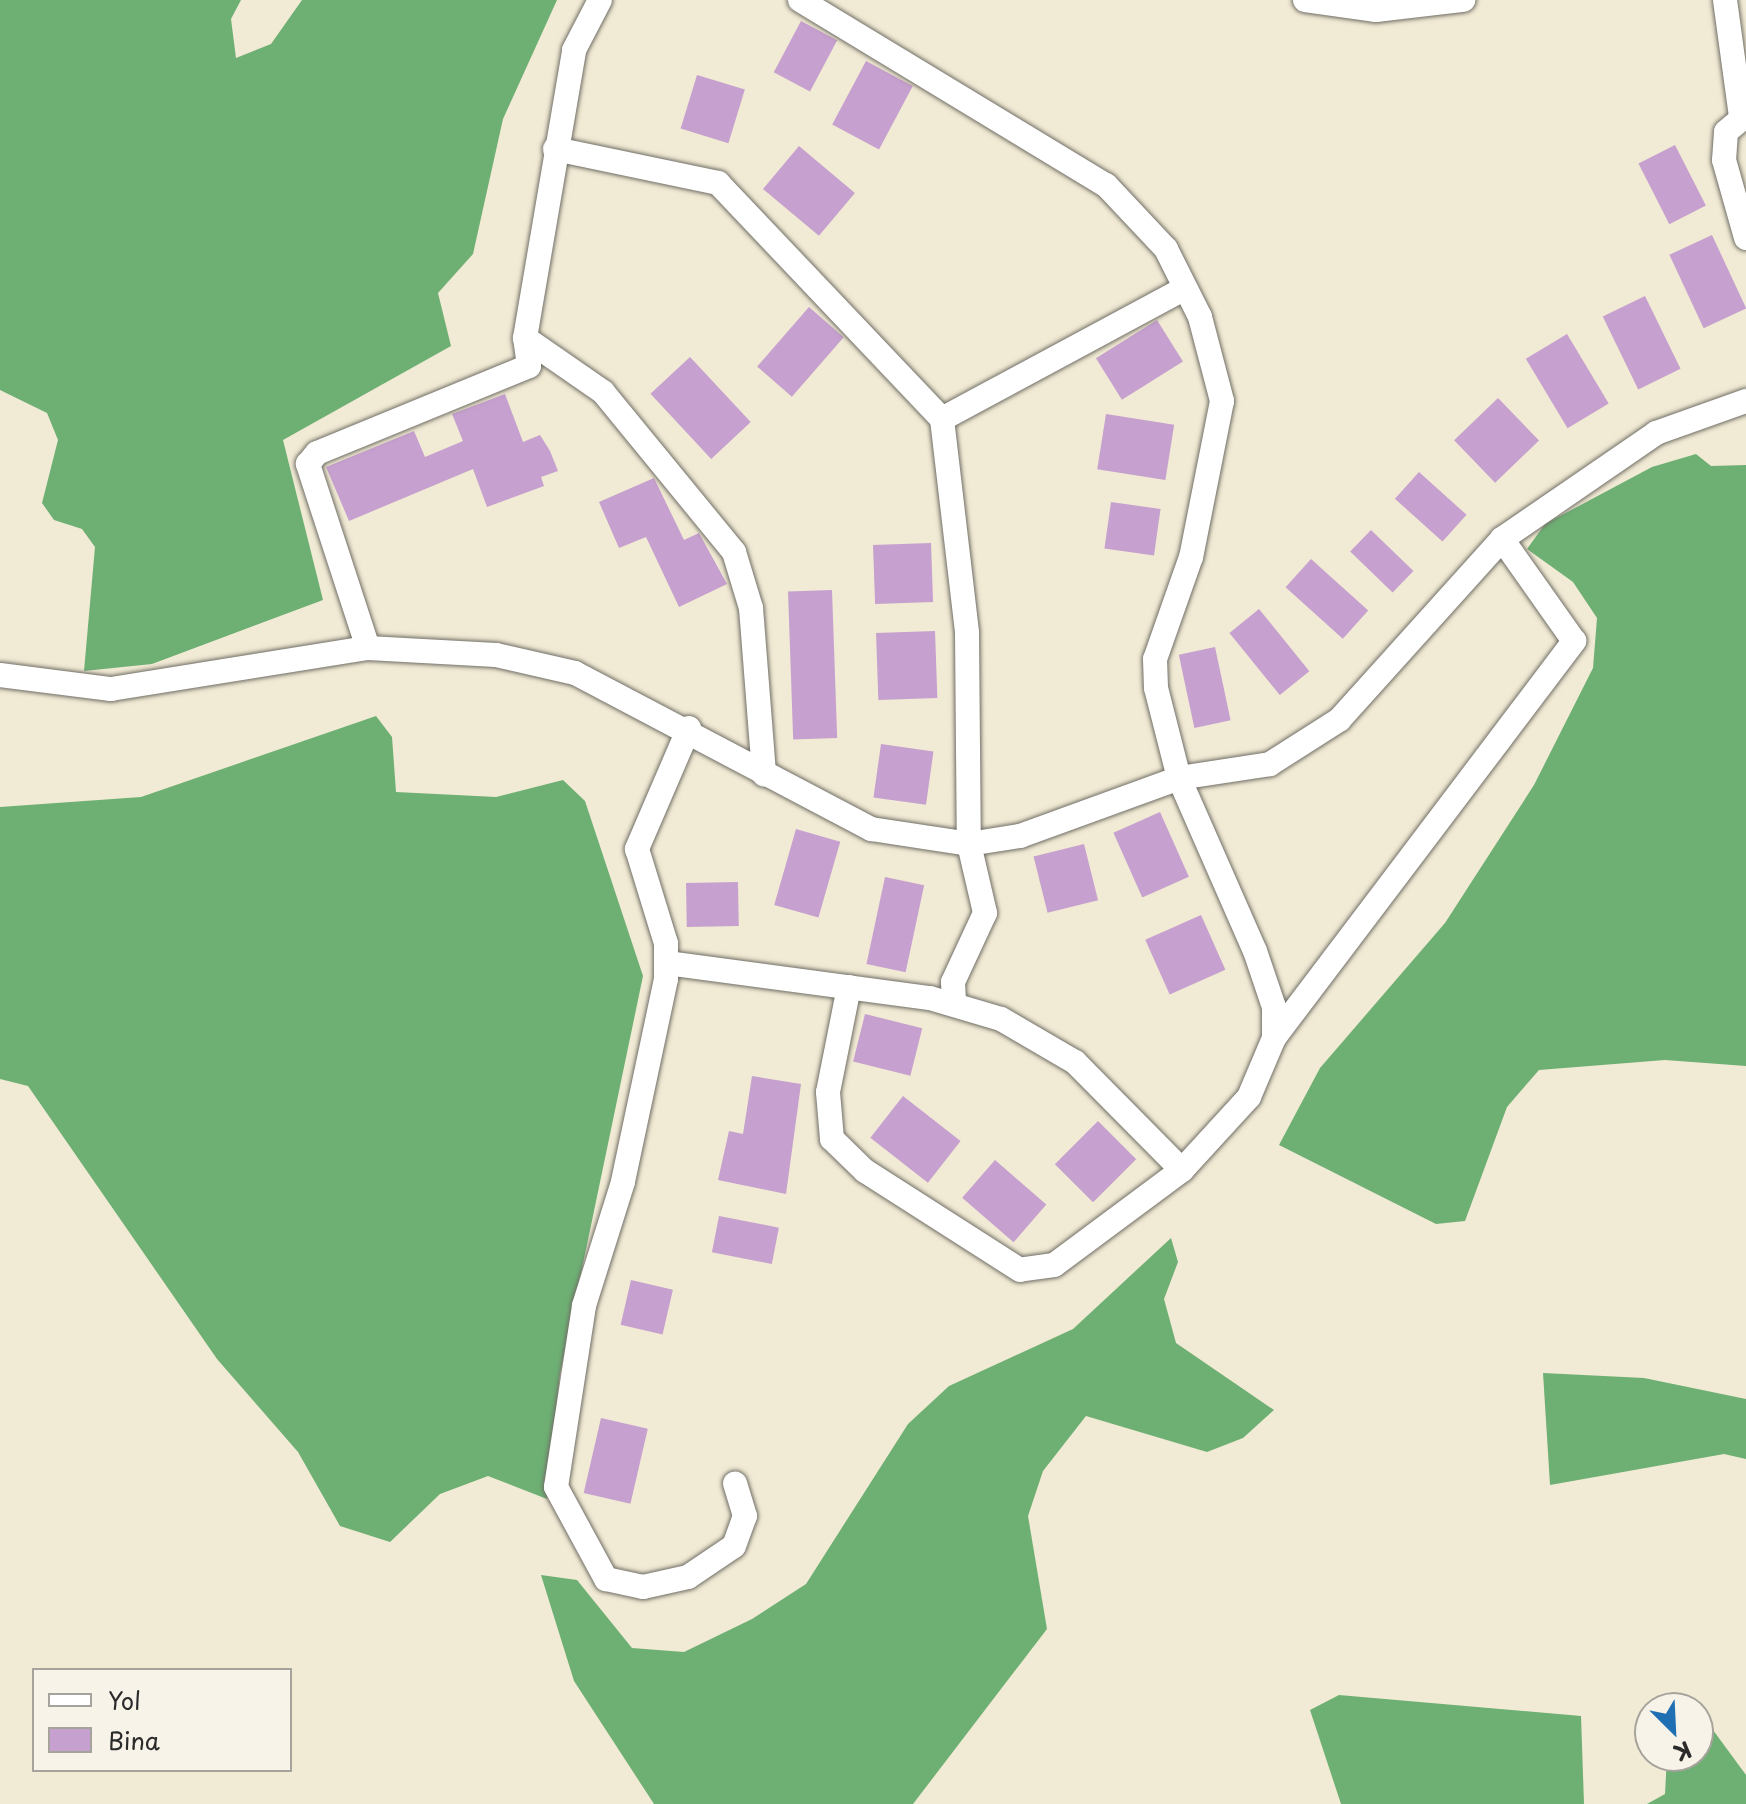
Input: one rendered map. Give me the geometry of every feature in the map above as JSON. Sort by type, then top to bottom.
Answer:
[{"type":"street","points":[[368,648],[308,464],[317,453],[529,366],[525,338],[574,50],[600,0]]},
{"type":"street","points":[[800,0],[1106,185],[1145,220],[1185,288],[1216,362],[1222,401],[1191,557],[1155,659],[1179,778],[1255,951],[1274,1007],[1274,1038]]},
{"type":"street","points":[[1305,0],[1376,10],[1463,0]]},
{"type":"street","points":[[1725,0],[1744,116],[1726,132],[1724,160],[1746,238]]},
{"type":"street","points":[[555,149],[718,183],[942,419],[967,633],[969,844],[985,913],[953,982],[954,1003]]},
{"type":"street","points":[[942,419],[1185,288]]},
{"type":"street","points":[[525,338],[603,392],[734,552],[751,608],[764,774]]},
{"type":"street","points":[[0,675],[111,689],[368,648],[496,655],[575,673],[689,728],[764,774],[871,829],[969,844],[1020,836],[1179,778],[1270,764],[1339,720],[1502,539],[1656,433],[1746,401]]},
{"type":"street","points":[[849,987],[828,1092],[832,1139],[865,1171],[1007,1267],[1054,1265],[1182,1170],[1249,1097],[1274,1038],[1574,641],[1502,539]]},
{"type":"street","points":[[689,728],[637,849],[667,963],[630,1151],[584,1306],[556,1487],[606,1579],[643,1587],[688,1577],[734,1546],[745,1524],[735,1483]]},
{"type":"street","points":[[667,963],[954,1003],[1027,1032],[1075,1062],[1182,1170]]},
{"type":"green space","points":[[0,0],[241,0],[231,19],[236,58],[271,44],[302,0],[557,0],[503,119],[473,254],[438,293],[451,346],[283,440],[323,600],[152,664],[84,671],[95,547],[82,529],[54,520],[42,503],[58,440],[47,413],[0,390]]},
{"type":"green space","points":[[1696,454],[1711,466],[1746,465],[1746,1066],[1665,1060],[1539,1070],[1507,1107],[1465,1221],[1436,1224],[1279,1145],[1320,1068],[1445,923],[1534,785],[1593,668],[1597,618],[1573,582],[1527,549],[1545,524],[1652,467]]},
{"type":"green space","points":[[376,716],[392,737],[396,792],[496,797],[563,780],[585,801],[643,976],[560,1374],[547,1499],[488,1476],[440,1494],[390,1542],[340,1526],[298,1452],[217,1359],[28,1086],[0,1079],[0,807],[141,797]]},
{"type":"green space","points":[[1171,1238],[1178,1262],[1164,1299],[1176,1343],[1274,1410],[1243,1438],[1207,1452],[1086,1416],[1043,1471],[1028,1516],[1047,1629],[913,1804],[654,1804],[574,1681],[541,1575],[577,1580],[632,1648],[684,1652],[752,1619],[806,1584],[908,1424],[949,1386],[1073,1329]]},
{"type":"green space","points":[[1543,1373],[1644,1378],[1746,1399],[1746,1459],[1724,1454],[1550,1485]]},
{"type":"green space","points":[[1339,1695],[1581,1716],[1584,1804],[1341,1804],[1310,1710]]},
{"type":"green space","points":[[1714,1731],[1746,1775],[1746,1804],[1647,1804],[1665,1794],[1666,1772],[1714,1772]]},
{"type":"building","points":[[801,21],[837,40],[810,91],[774,72]]},
{"type":"building","points":[[866,61],[913,86],[879,149],[832,125]]},
{"type":"building","points":[[697,75],[745,90],[728,143],[681,129]]},
{"type":"building","points":[[1675,145],[1706,206],[1669,224],[1638,164]]},
{"type":"building","points":[[799,146],[855,193],[819,236],[763,189]]},
{"type":"building","points":[[1712,235],[1746,309],[1704,328],[1669,255]]},
{"type":"building","points":[[1645,296],[1681,369],[1638,389],[1603,317]]},
{"type":"building","points":[[809,307],[844,337],[792,397],[757,367]]},
{"type":"building","points":[[1157,320],[1183,362],[1122,400],[1096,358]]},
{"type":"building","points":[[1567,334],[1609,403],[1568,428],[1526,359]]},
{"type":"building","points":[[690,357],[751,422],[711,459],[651,394]]},
{"type":"building","points":[[505,394],[523,442],[540,435],[550,451],[558,471],[541,477],[544,486],[487,507],[473,469],[349,521],[326,467],[414,431],[425,457],[463,441],[452,414]]},
{"type":"building","points":[[1498,398],[1539,440],[1495,483],[1454,440]]},
{"type":"building","points":[[1106,414],[1174,425],[1165,480],[1097,469]]},
{"type":"building","points":[[1419,472],[1467,515],[1442,542],[1395,499]]},
{"type":"building","points":[[654,478],[684,540],[699,533],[727,584],[679,607],[646,537],[619,548],[599,502]]},
{"type":"building","points":[[1111,502],[1161,509],[1154,556],[1104,549]]},
{"type":"building","points":[[1371,530],[1413,571],[1393,593],[1350,552]]},
{"type":"building","points":[[931,543],[933,602],[875,604],[873,545]]},
{"type":"building","points":[[1311,559],[1368,611],[1343,639],[1286,587]]},
{"type":"building","points":[[832,590],[837,738],[793,739],[788,592]]},
{"type":"building","points":[[1259,609],[1309,671],[1280,695],[1229,633]]},
{"type":"building","points":[[935,631],[937,698],[878,700],[876,633]]},
{"type":"building","points":[[1215,647],[1231,720],[1194,728],[1179,655]]},
{"type":"building","points":[[881,744],[933,751],[926,805],[873,797]]},
{"type":"building","points":[[1160,812],[1189,877],[1142,898],[1113,833]]},
{"type":"building","points":[[796,829],[840,842],[818,918],[774,905]]},
{"type":"building","points":[[1084,844],[1098,900],[1048,913],[1034,857]]},
{"type":"building","points":[[885,877],[924,885],[906,972],[866,964]]},
{"type":"building","points":[[738,882],[739,926],[687,927],[686,883]]},
{"type":"building","points":[[1201,915],[1225,970],[1170,995],[1145,940]]},
{"type":"building","points":[[865,1014],[922,1028],[910,1076],[853,1062]]},
{"type":"building","points":[[752,1076],[801,1084],[786,1194],[718,1180],[729,1131],[743,1134]]},
{"type":"building","points":[[903,1096],[961,1141],[928,1183],[870,1138]]},
{"type":"building","points":[[1098,1121],[1136,1159],[1093,1202],[1055,1164]]},
{"type":"building","points":[[995,1160],[1046,1205],[1014,1242],[962,1198]]},
{"type":"building","points":[[719,1216],[779,1228],[772,1264],[712,1252]]},
{"type":"building","points":[[631,1280],[673,1290],[663,1334],[621,1325]]},
{"type":"building","points":[[601,1418],[648,1429],[630,1504],[584,1493]]}]
